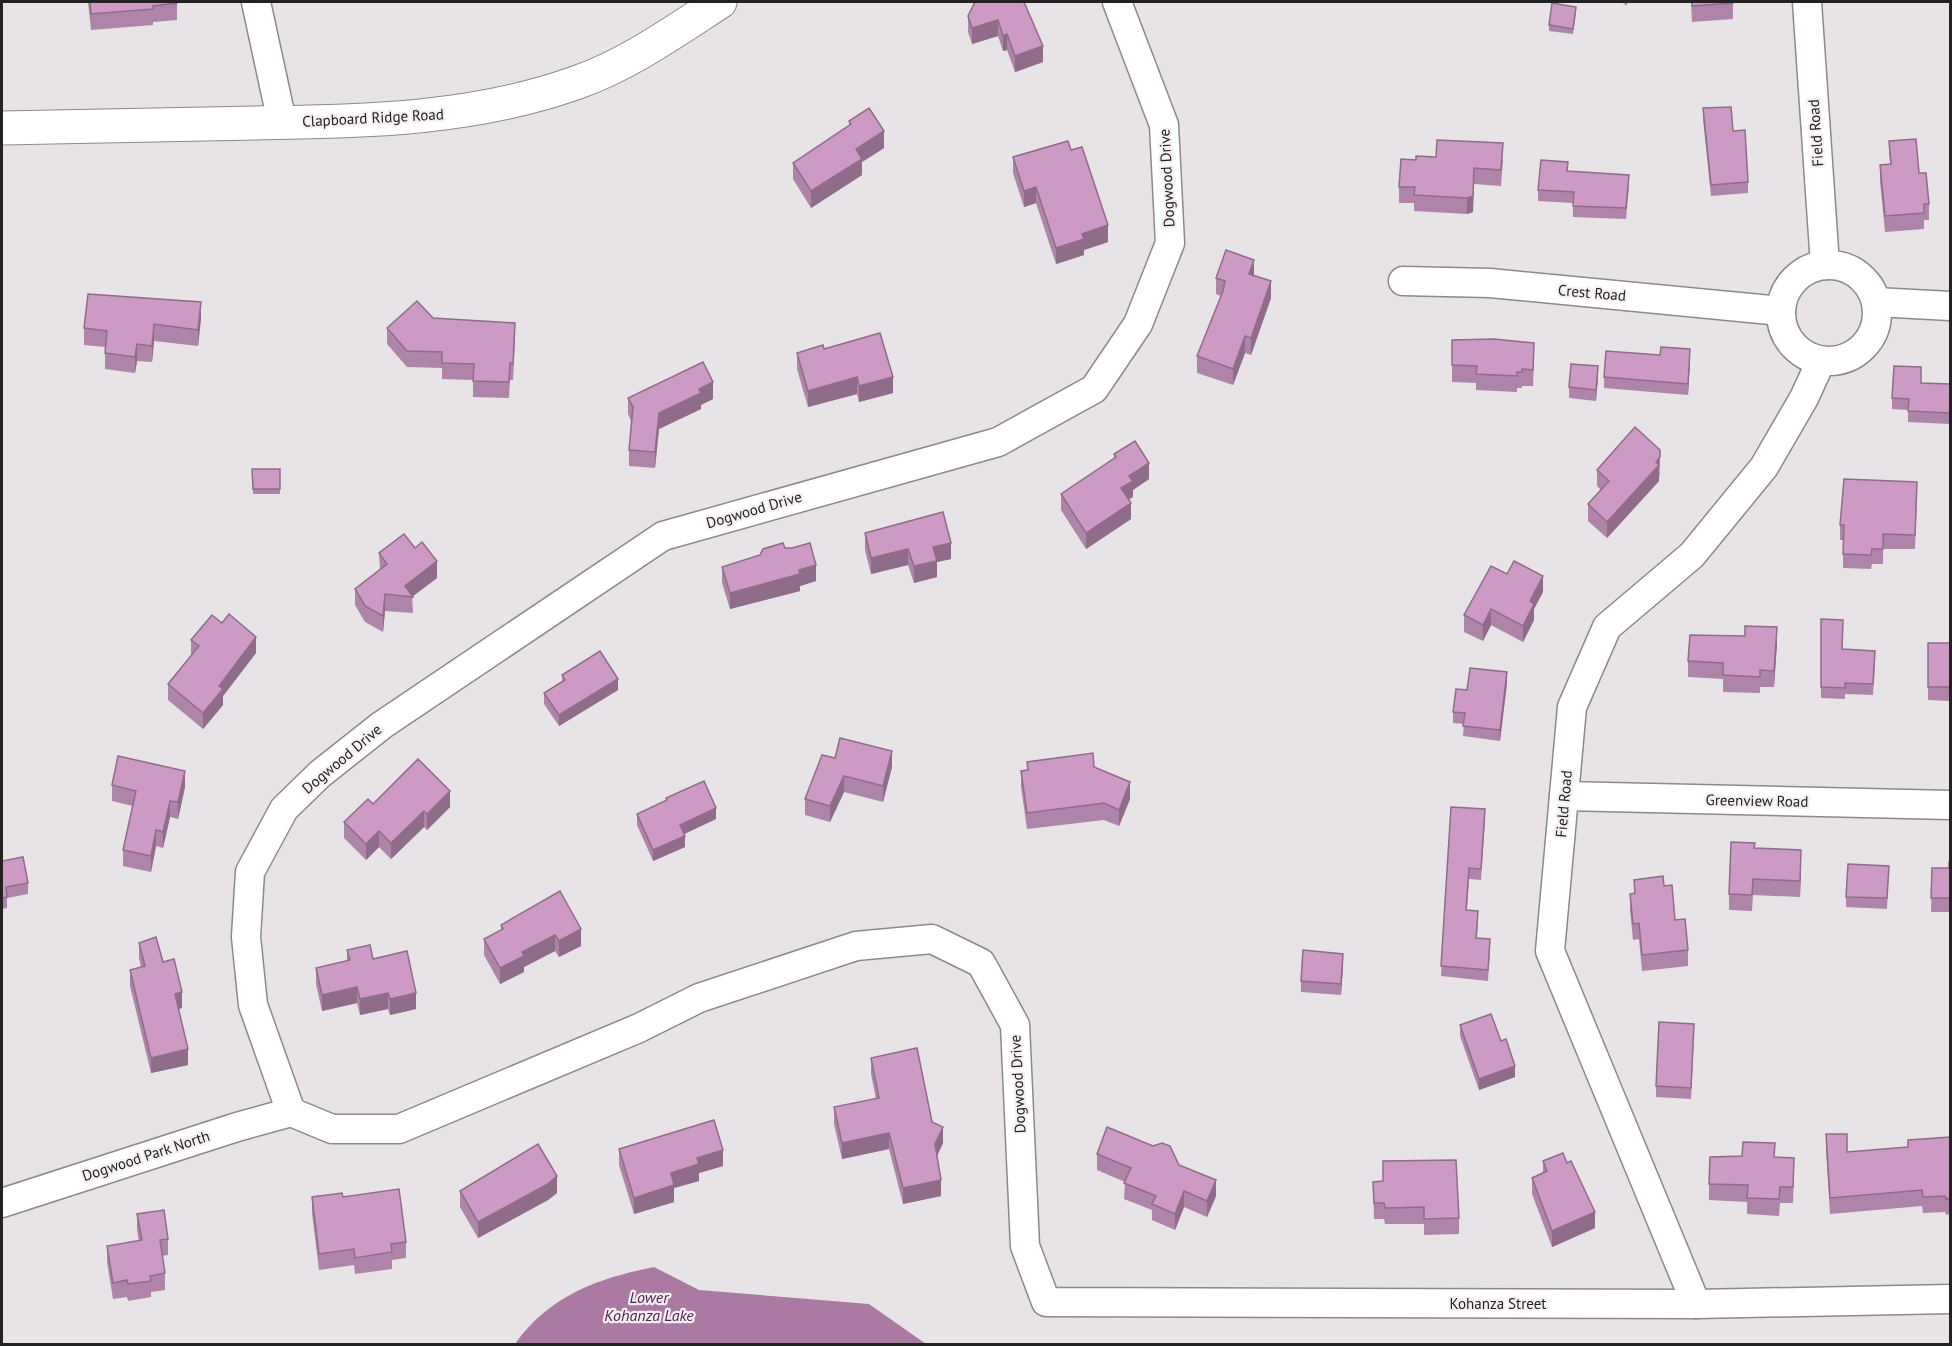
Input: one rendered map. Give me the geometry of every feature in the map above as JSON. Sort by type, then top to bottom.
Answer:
[{"type":"main road","name":"Clapboard Ridge Road","points":[[2,128],[282,123],[426,117],[501,105],[579,82],[655,44],[720,2]]},
{"type":"street","points":[[256,2],[282,123]]},
{"type":"street","name":"Dogwood Drive","points":[[1046,1302],[1025,1246],[1015,1025],[981,963],[932,939],[856,946],[699,998],[639,1028],[399,1129],[332,1129],[291,1112],[253,1005],[246,937],[250,872],[284,809],[320,774],[382,725],[663,536],[998,442],[1094,389],[1138,324],[1170,243],[1164,125],[1117,2]]},
{"type":"street","name":"Field Road","points":[[1807,2],[1825,265]]},
{"type":"street","points":[[1825,265],[1842,266],[1858,274],[1869,286],[1876,302],[1877,321],[1870,339],[1857,352],[1839,360],[1821,361],[1804,354],[1792,343],[1783,328],[1781,311],[1785,294],[1794,279],[1809,269],[1825,265]]},
{"type":"street","name":"Crest Road","points":[[1403,281],[1490,283],[1781,311]]},
{"type":"street","points":[[1876,302],[1950,306]]},
{"type":"street","name":"Field Road","points":[[1695,1304],[1550,951],[1572,707],[1607,627],[1692,555],[1764,467],[1804,398],[1821,361]]},
{"type":"street","name":"Greenview Road","points":[[1564,796],[1950,805]]},
{"type":"street","name":"Dogwood Park North","points":[[2,1203],[237,1127],[291,1112]]},
{"type":"street","name":"Kohanza Street","points":[[1046,1302],[1695,1304],[1950,1299]]},
{"type":"water","name":"Lower Kohanza Lake","points":[[654,1267],[699,1290],[869,1304],[926,1344],[515,1344],[528,1327],[559,1301],[613,1277]]},
{"type":"building","points":[[90,2],[177,3],[153,6],[153,9],[91,14]]},
{"type":"building","points":[[975,2],[1024,2],[1043,46],[1015,56],[1007,34],[1003,36],[998,20],[972,28],[968,16]]},
{"type":"building","points":[[1692,2],[1733,2],[1733,3],[1692,6]]},
{"type":"building","points":[[1552,3],[1576,7],[1573,29],[1549,25]]},
{"type":"building","points":[[1731,107],[1733,131],[1745,130],[1748,182],[1711,185],[1703,108]]},
{"type":"building","points":[[869,108],[884,131],[856,149],[862,159],[811,191],[793,163],[851,124],[849,121]]},
{"type":"building","points":[[1916,139],[1919,173],[1926,173],[1929,204],[1924,204],[1924,213],[1885,216],[1880,165],[1891,164],[1889,141]]},
{"type":"building","points":[[1437,140],[1503,143],[1501,170],[1474,168],[1473,196],[1467,198],[1414,195],[1415,187],[1399,187],[1401,159],[1416,160],[1416,156],[1436,157]]},
{"type":"building","points":[[1068,141],[1071,150],[1082,147],[1108,225],[1082,234],[1084,239],[1056,248],[1036,187],[1024,191],[1013,157]]},
{"type":"building","points":[[1541,160],[1568,162],[1567,171],[1629,175],[1626,208],[1573,206],[1574,192],[1538,190]]},
{"type":"building","points":[[1226,250],[1254,260],[1249,274],[1271,281],[1251,338],[1245,336],[1233,369],[1197,356],[1223,291],[1225,281],[1216,278]]},
{"type":"building","points":[[88,294],[201,302],[198,330],[154,324],[152,346],[137,344],[135,357],[105,353],[107,331],[84,328]]},
{"type":"building","points":[[417,301],[433,318],[515,323],[513,364],[510,363],[509,382],[473,381],[474,364],[442,363],[442,352],[407,351],[387,328]]},
{"type":"building","points":[[880,333],[893,377],[859,386],[857,377],[808,391],[797,353],[823,345],[824,349]]},
{"type":"building","points":[[1494,339],[1534,343],[1533,370],[1522,369],[1522,372],[1517,372],[1517,376],[1476,374],[1477,366],[1452,365],[1452,340]]},
{"type":"building","points":[[1661,347],[1690,349],[1688,384],[1604,377],[1606,351],[1660,355]]},
{"type":"building","points":[[703,362],[713,382],[699,389],[701,393],[659,413],[655,452],[629,450],[633,407],[628,398]]},
{"type":"building","points":[[1571,364],[1598,366],[1596,390],[1569,387]]},
{"type":"building","points":[[1894,366],[1921,367],[1921,383],[1950,384],[1950,413],[1908,411],[1909,399],[1892,398]]},
{"type":"building","points":[[1635,427],[1660,450],[1660,457],[1656,462],[1659,465],[1607,522],[1588,504],[1609,481],[1597,470]]},
{"type":"building","points":[[1135,441],[1149,463],[1129,476],[1133,481],[1121,488],[1131,503],[1086,533],[1061,494],[1116,457],[1114,454]]},
{"type":"building","points":[[252,469],[280,469],[280,489],[253,489]]},
{"type":"building","points":[[1844,479],[1917,482],[1915,535],[1883,534],[1883,549],[1872,549],[1871,555],[1843,554],[1844,525],[1840,525]]},
{"type":"building","points":[[943,512],[951,543],[933,547],[937,561],[914,566],[908,549],[871,558],[865,533]]},
{"type":"building","points":[[404,534],[415,548],[422,542],[437,561],[405,586],[413,597],[385,594],[383,616],[365,606],[355,589],[387,564],[379,553]]},
{"type":"building","points":[[783,543],[785,548],[792,548],[810,543],[816,565],[799,570],[800,574],[730,593],[722,567],[760,555],[763,549]]},
{"type":"building","points":[[1514,561],[1543,576],[1530,601],[1534,604],[1523,626],[1491,609],[1483,625],[1464,615],[1491,566],[1507,574]]},
{"type":"building","points":[[229,614],[256,637],[219,686],[223,689],[203,713],[168,684],[199,646],[191,640],[212,615],[222,623]]},
{"type":"building","points":[[1821,619],[1843,620],[1842,649],[1875,651],[1873,684],[1845,683],[1845,688],[1821,687]]},
{"type":"building","points":[[1745,626],[1777,627],[1774,671],[1760,670],[1760,677],[1723,675],[1723,663],[1688,661],[1690,635],[1745,636]]},
{"type":"building","points":[[1928,643],[1950,643],[1950,698],[1949,687],[1928,687]]},
{"type":"building","points":[[600,651],[618,679],[559,715],[544,693],[565,680],[562,675]]},
{"type":"building","points":[[1470,668],[1507,672],[1500,730],[1463,726],[1465,713],[1453,712],[1456,689],[1467,690]]},
{"type":"building","points":[[840,738],[892,751],[883,786],[844,776],[830,806],[805,799],[822,755],[835,758]]},
{"type":"building","points":[[1093,753],[1094,767],[1130,782],[1119,810],[1104,803],[1027,813],[1021,771],[1028,770],[1027,762]]},
{"type":"building","points":[[118,756],[185,771],[178,802],[170,801],[163,832],[156,830],[151,856],[123,850],[136,791],[112,785]]},
{"type":"building","points":[[418,759],[450,791],[427,814],[424,811],[391,843],[379,831],[366,844],[344,822],[368,799],[373,804]]},
{"type":"building","points":[[704,781],[716,808],[680,825],[685,836],[653,850],[637,814]]},
{"type":"building","points":[[1451,807],[1485,809],[1481,869],[1469,868],[1466,910],[1478,911],[1476,938],[1490,939],[1488,970],[1441,966]]},
{"type":"building","points":[[1731,842],[1755,843],[1754,848],[1801,850],[1800,881],[1753,879],[1752,895],[1729,894]]},
{"type":"building","points":[[23,857],[28,883],[6,887],[7,897],[2,898],[2,861]]},
{"type":"building","points":[[1949,862],[1950,898],[1931,898],[1932,868],[1949,868]]},
{"type":"building","points":[[1848,864],[1889,866],[1887,898],[1846,897]]},
{"type":"building","points":[[1663,876],[1664,886],[1672,885],[1675,920],[1685,919],[1688,950],[1642,955],[1639,923],[1633,924],[1630,894],[1635,893],[1634,880]]},
{"type":"building","points":[[560,891],[581,929],[559,941],[555,935],[522,952],[524,956],[500,968],[484,939],[503,929],[501,925]]},
{"type":"building","points":[[156,937],[163,962],[174,959],[182,992],[175,994],[188,1049],[151,1058],[130,970],[145,966],[139,943]]},
{"type":"building","points":[[370,945],[373,959],[407,951],[416,993],[390,999],[388,993],[360,999],[357,987],[322,995],[316,968],[350,960],[347,950]]},
{"type":"building","points":[[1303,950],[1343,954],[1341,984],[1301,981]]},
{"type":"building","points":[[1491,1014],[1501,1041],[1506,1039],[1515,1066],[1479,1079],[1460,1025]]},
{"type":"building","points":[[1659,1022],[1694,1024],[1691,1088],[1656,1086]]},
{"type":"building","points":[[917,1048],[932,1122],[943,1127],[935,1144],[941,1180],[903,1188],[889,1133],[842,1143],[834,1107],[879,1098],[871,1058]]},
{"type":"building","points":[[714,1120],[723,1150],[697,1158],[699,1164],[671,1173],[674,1185],[634,1198],[619,1149]]},
{"type":"building","points":[[1107,1127],[1153,1146],[1162,1143],[1170,1146],[1179,1165],[1216,1180],[1207,1201],[1184,1191],[1175,1214],[1152,1204],[1156,1196],[1124,1183],[1131,1168],[1097,1154]]},
{"type":"building","points":[[1826,1134],[1847,1134],[1847,1152],[1908,1147],[1908,1140],[1950,1137],[1950,1198],[1946,1199],[1945,1196],[1923,1197],[1922,1190],[1830,1198]]},
{"type":"building","points":[[1743,1142],[1775,1143],[1774,1157],[1794,1158],[1793,1187],[1780,1187],[1779,1199],[1747,1198],[1748,1185],[1709,1184],[1710,1157],[1742,1156]]},
{"type":"building","points":[[538,1144],[557,1176],[548,1184],[478,1222],[460,1191]]},
{"type":"building","points":[[1563,1153],[1567,1163],[1571,1161],[1595,1212],[1552,1231],[1532,1178],[1547,1171],[1543,1161]]},
{"type":"building","points":[[1456,1160],[1459,1218],[1424,1219],[1424,1207],[1385,1208],[1384,1203],[1374,1203],[1373,1182],[1383,1181],[1383,1161]]},
{"type":"building","points":[[399,1189],[406,1242],[391,1244],[392,1252],[355,1258],[354,1249],[319,1254],[312,1197],[342,1193],[343,1197]]},
{"type":"building","points":[[164,1210],[168,1239],[160,1240],[165,1273],[150,1276],[151,1281],[128,1284],[127,1280],[113,1283],[107,1246],[142,1240],[137,1214]]}]
